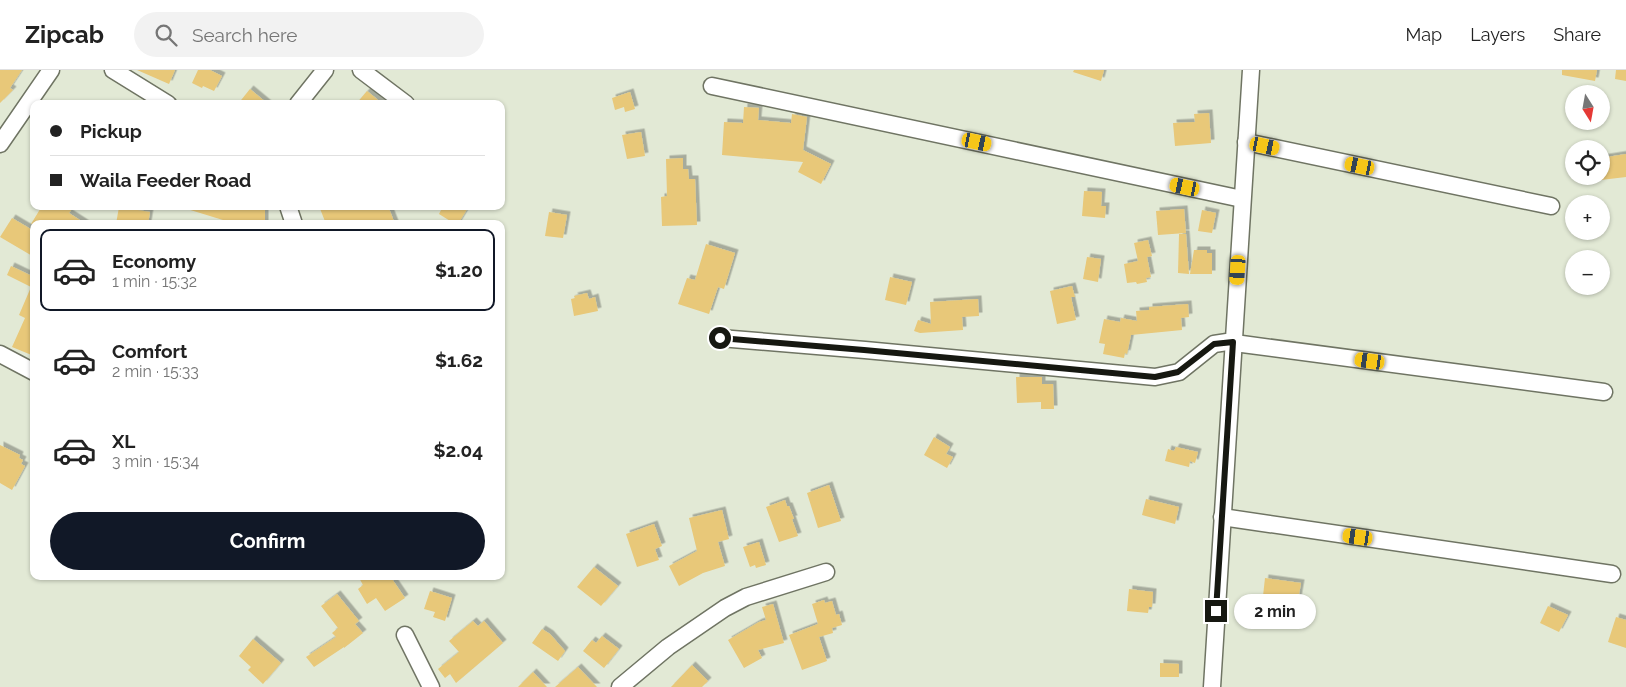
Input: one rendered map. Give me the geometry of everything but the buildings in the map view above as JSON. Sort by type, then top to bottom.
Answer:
[{"type":"street","points":[[30,100],[51,70]]},
{"type":"street","points":[[112,70],[161,100]]},
{"type":"street","points":[[301,100],[325,70]]},
{"type":"street","points":[[361,70],[401,100]]},
{"type":"street","points":[[1212,687],[1250,70]]},
{"type":"street","points":[[712,86],[1242,199]]},
{"type":"street","points":[[0,144],[30,100]]},
{"type":"street","points":[[1246,142],[1552,206]]},
{"type":"street","points":[[720,338],[1155,377],[1178,372],[1214,344],[1233,342],[1604,392]]},
{"type":"street","points":[[0,354],[30,370]]},
{"type":"street","points":[[1222,517],[1612,574]]},
{"type":"street","points":[[620,687],[668,647],[725,608],[746,597],[826,572]]},
{"type":"street","points":[[405,635],[431,687]]},
{"type":"route","points":[[720,338],[1155,377],[1178,372],[1214,344],[1233,342],[1216,611]]}]
